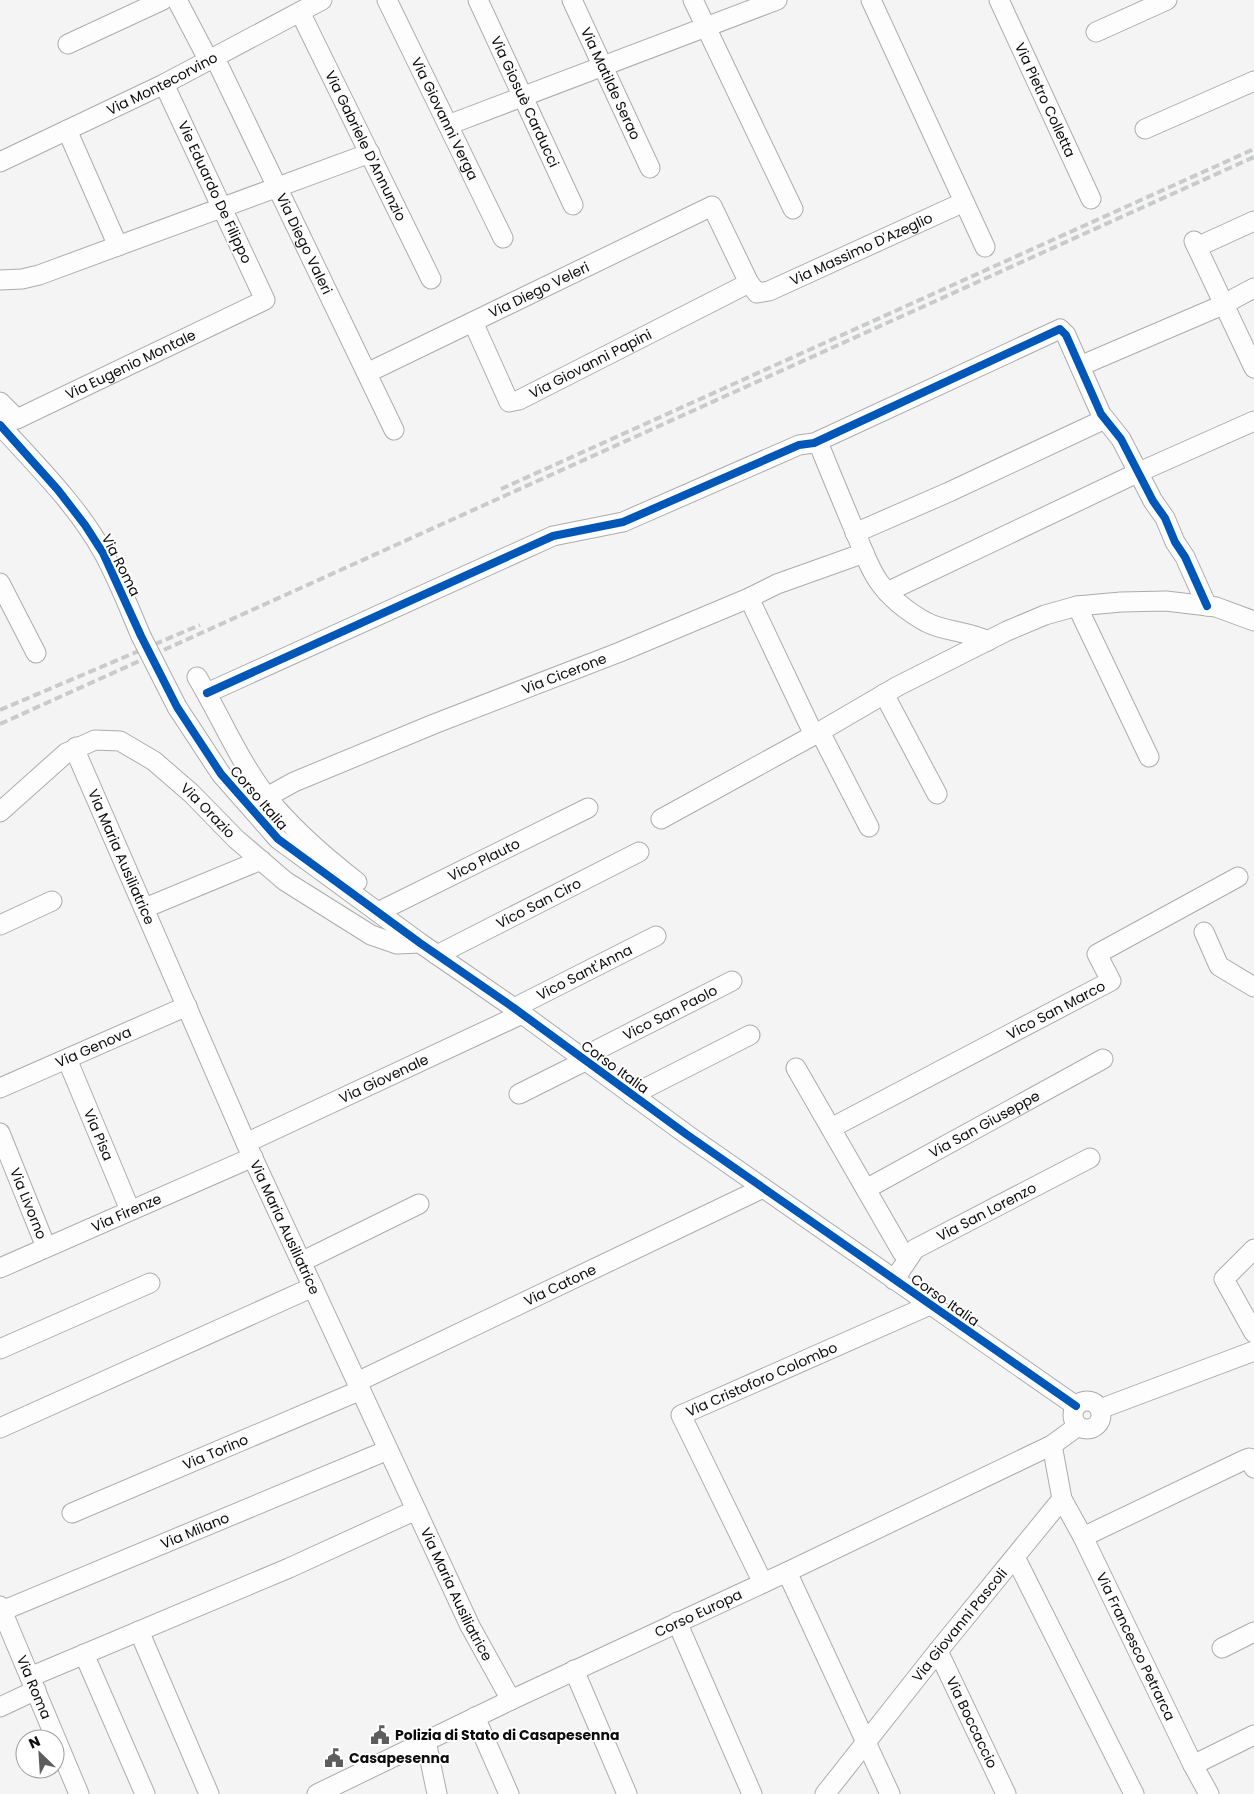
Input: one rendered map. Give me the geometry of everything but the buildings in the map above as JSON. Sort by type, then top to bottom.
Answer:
[{"type":"street","points":[[68,44],[163,0]]},
{"type":"street","name":"Via Diego Valeri","points":[[177,0],[212,59],[277,186],[394,430]]},
{"type":"street","name":"Via Giovanni Verga","points":[[387,0],[503,238]]},
{"type":"street","name":"Via Giosuè Carducci","points":[[478,0],[573,204]]},
{"type":"street","name":"Via Matilde Serao","points":[[572,0],[650,168]]},
{"type":"street","points":[[693,0],[793,209]]},
{"type":"street","points":[[448,124],[777,0]]},
{"type":"street","points":[[871,0],[985,247]]},
{"type":"street","name":"Via Pietro Colletta","points":[[998,0],[1091,199]]},
{"type":"street","points":[[1096,32],[1167,0]]},
{"type":"street","name":"Via Montecorvino","points":[[0,162],[164,84],[319,1]]},
{"type":"street","name":"Via Gabriele D'Annunzio","points":[[300,12],[431,279]]},
{"type":"street","points":[[1145,129],[1254,81]]},
{"type":"street","name":"Vie Eduardo De Filippo","points":[[164,84],[265,300]]},
{"type":"street","points":[[67,130],[118,246]]},
{"type":"street","points":[[0,280],[39,275],[370,153]]},
{"type":"street","name":"Via Massimo D'Azeglio","points":[[753,288],[769,292],[964,202]]},
{"type":"street","name":"Via Diego Veleri","points":[[367,373],[712,206],[753,288]]},
{"type":"street","points":[[1254,221],[1195,244],[1254,368]]},
{"type":"street","name":"Via Giovanni Papini","points":[[473,322],[509,402],[519,400],[753,288]]},
{"type":"street","points":[[1080,366],[1225,304],[1236,296],[1254,288]]},
{"type":"street","name":"Via Eugenio Montale","points":[[0,402],[17,419],[265,300]]},
{"type":"street","points":[[376,911],[372,896],[288,821],[267,797],[232,740],[202,685],[553,536],[624,522],[799,445],[818,442],[1060,329],[1066,335],[1105,419],[1121,439],[1153,501],[1165,518],[1175,542],[1185,556],[1207,606]]},
{"type":"street","points":[[856,533],[1105,419]]},
{"type":"street","points":[[886,592],[1138,473],[1254,421]]},
{"type":"street","name":"Via Roma","points":[[0,425],[58,490],[85,525],[103,553],[177,708]]},
{"type":"street","points":[[818,442],[864,553],[878,581],[886,592],[908,610],[927,622],[988,640]]},
{"type":"street","name":"Via Cicerone","points":[[267,797],[294,782],[434,724],[620,652],[778,584],[864,553]]},
{"type":"street","points":[[3,593],[36,652]]},
{"type":"street","points":[[749,598],[817,734],[869,828]]},
{"type":"street","points":[[661,819],[817,734],[884,694],[988,640],[1045,615],[1078,606],[1121,602],[1166,601],[1216,607],[1254,621]]},
{"type":"street","points":[[1078,606],[1149,757]]},
{"type":"street","points":[[884,694],[938,794]]},
{"type":"street","name":"Corso Italia","points":[[177,708],[221,774],[278,839],[437,956],[518,1011],[632,1095],[1076,1406]]},
{"type":"street","name":"Via Orazio","points":[[0,812],[66,753],[94,740],[120,741],[154,761],[191,793],[236,838],[286,881],[371,935],[397,944],[420,943]]},
{"type":"street","name":"Via Maria Ausiliatrice","points":[[76,748],[78,757],[249,1150],[470,1626],[511,1700]]},
{"type":"street","name":"Vico Plauto","points":[[376,911],[588,808]]},
{"type":"street","name":"Vico San Ciro","points":[[437,956],[639,852]]},
{"type":"street","points":[[144,908],[261,860]]},
{"type":"street","name":"Vico San Marco","points":[[831,1128],[1111,981],[1097,954],[1238,877]]},
{"type":"street","points":[[2,917],[52,901]]},
{"type":"street","points":[[1204,932],[1219,966],[1254,987]]},
{"type":"street","name":"Vico Sant'Anna","points":[[518,1011],[656,936]]},
{"type":"street","name":"Vico San Paolo","points":[[519,1094],[732,981]]},
{"type":"street","name":"Via Genova","points":[[0,1088],[187,1006]]},
{"type":"street","name":"Via Giovenale","points":[[249,1150],[518,1011]]},
{"type":"street","points":[[632,1095],[750,1035]]},
{"type":"street","name":"Via Pisa","points":[[67,1059],[130,1210]]},
{"type":"street","name":"Via San Giuseppe","points":[[866,1189],[1103,1059]]},
{"type":"street","points":[[796,1068],[902,1252],[908,1258]]},
{"type":"street","name":"Via Livorno","points":[[0,1133],[46,1247]]},
{"type":"street","name":"Via Firenze","points":[[0,1268],[130,1210],[249,1150]]},
{"type":"street","name":"Via San Lorenzo","points":[[894,1280],[915,1249],[1090,1158]]},
{"type":"street","name":"Via Catone","points":[[359,1386],[764,1188]]},
{"type":"street","points":[[301,1262],[419,1204]]},
{"type":"street","points":[[1254,1249],[1224,1279],[1254,1333]]},
{"type":"street","points":[[0,1348],[150,1283]]},
{"type":"street","points":[[0,1428],[313,1286]]},
{"type":"street","name":"Via Cristoforo Colombo","points":[[763,1583],[681,1415],[930,1305]]},
{"type":"street","points":[[1100,1409],[1254,1351]]},
{"type":"street","name":"Via Torino","points":[[72,1513],[359,1386]]},
{"type":"street","points":[[1084,1401],[1098,1405],[1100,1409],[1101,1419],[1095,1427],[1086,1429],[1078,1426],[1073,1418],[1076,1406],[1084,1401]]},
{"type":"street","name":"Corso Europa","points":[[328,1792],[511,1700],[787,1572],[1052,1445],[1078,1426]]},
{"type":"street","points":[[1052,1445],[1062,1499]]},
{"type":"street","name":"Via Milano","points":[[1,1609],[388,1450]]},
{"type":"street","points":[[1083,1537],[1244,1460],[1249,1458],[1254,1468]]},
{"type":"street","name":"Via Francesco Petrarca","points":[[1062,1499],[1083,1537],[1193,1765],[1209,1794]]},
{"type":"street","name":"Via Giovanni Pascoli","points":[[825,1794],[1062,1499]]},
{"type":"street","points":[[0,1707],[33,1683],[84,1654],[290,1568],[416,1510]]},
{"type":"street","points":[[1015,1557],[1134,1794]]},
{"type":"street","points":[[787,1572],[890,1794]]},
{"type":"street","name":"Via Roma","points":[[1,1609],[79,1794]]},
{"type":"street","points":[[677,1622],[752,1794]]},
{"type":"street","points":[[139,1631],[209,1794]]},
{"type":"street","points":[[1222,1648],[1254,1632]]},
{"type":"street","name":"Via Boccaccio","points":[[938,1651],[1006,1794]]},
{"type":"street","points":[[84,1654],[145,1794]]},
{"type":"street","points":[[574,1670],[627,1794]]},
{"type":"street","points":[[476,1717],[510,1794]]},
{"type":"street","points":[[1193,1765],[1254,1735]]},
{"type":"street","points":[[426,1742],[437,1794]]},
{"type":"railway","points":[[501,489],[1254,149]]},
{"type":"railway","points":[[0,724],[1254,157]]},
{"type":"railway","points":[[0,710],[200,625]]},
{"type":"cycle path","points":[[207,693],[553,536],[623,522],[799,445],[814,443],[1060,329],[1066,335],[1101,414],[1121,439],[1153,501],[1165,518],[1207,606]]},
{"type":"cycle path","points":[[0,425],[58,490],[85,525],[103,553],[141,636],[177,707],[221,774],[278,839],[686,1134],[1076,1406]]},
{"type":"place","name":"Polizia di Stato di Casapesenna","points":[[380,1735]]},
{"type":"place","name":"Casapesenna","points":[[334,1758]]}]
